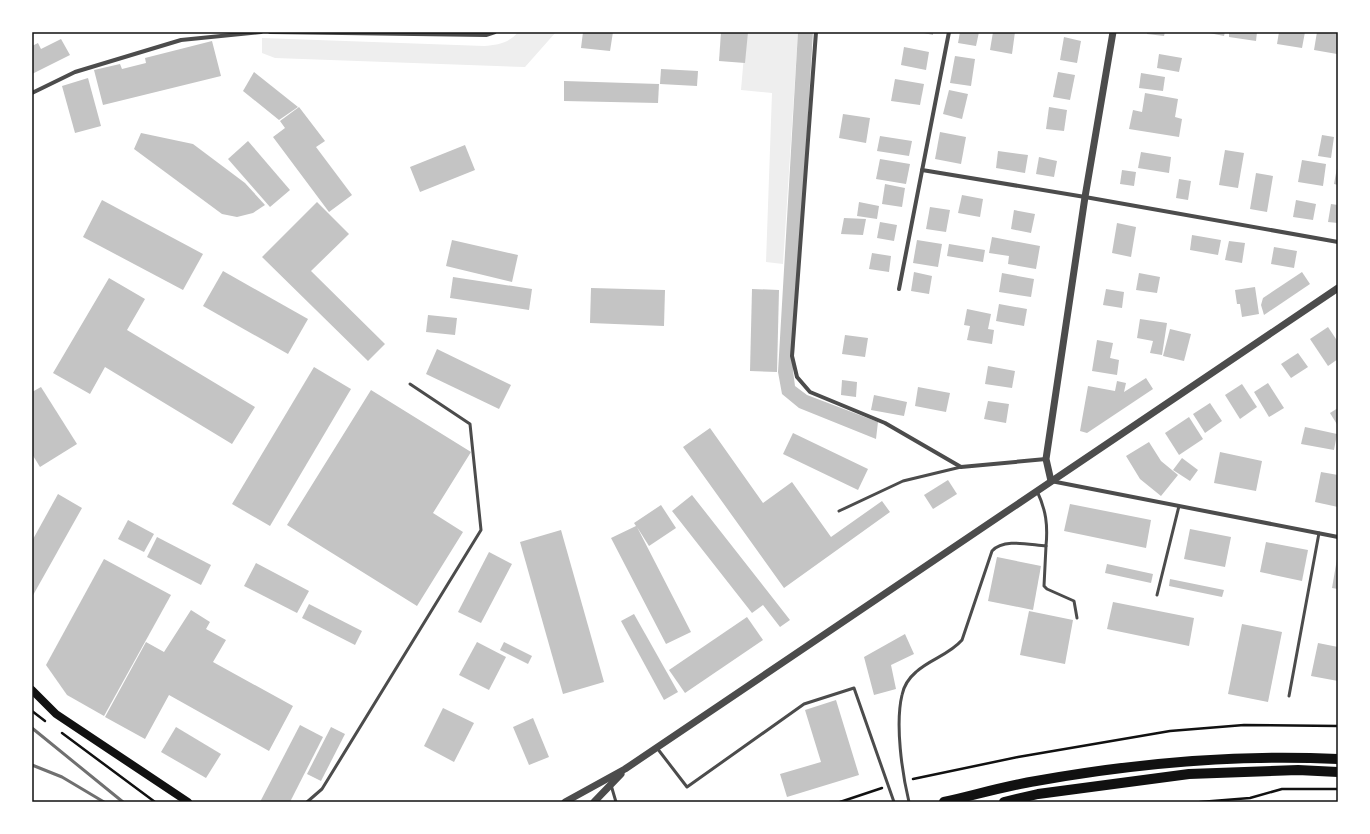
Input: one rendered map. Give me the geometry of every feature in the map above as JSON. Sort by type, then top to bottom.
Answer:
[{"type":"main road","points":[[32,690],[56,714],[188,802]]},
{"type":"main road","points":[[944,802],[1036,781],[1188,760],[1298,757],[1338,758]]},
{"type":"main road","points":[[1004,802],[1038,794],[1189,774],[1298,770],[1338,772]]},
{"type":"street","points":[[32,93],[75,72],[181,40],[261,32]]},
{"type":"street","points":[[270,32],[486,35],[495,32]]},
{"type":"street","points":[[816,32],[792,356],[797,376],[810,392],[885,423],[961,467],[1046,459]]},
{"type":"street","points":[[899,289],[948,32]]},
{"type":"street","points":[[1051,481],[1046,459],[1085,197],[1113,32]]},
{"type":"street","points":[[922,170],[1338,242]]},
{"type":"street","points":[[565,802],[625,769],[657,748],[1338,288]]},
{"type":"street","points":[[1051,481],[1338,537]]},
{"type":"street","points":[[594,802],[625,769]]},
{"type":"lane","points":[[307,802],[322,789],[481,530],[470,424],[410,384]]},
{"type":"lane","points":[[839,511],[903,481],[961,467]]},
{"type":"lane","points":[[1037,491],[1047,517],[1044,586],[1047,589],[1074,601],[1077,618]]},
{"type":"lane","points":[[1157,595],[1179,506]]},
{"type":"lane","points":[[1289,696],[1319,533]]},
{"type":"lane","points":[[909,802],[901,754],[900,714],[902,694],[907,682],[917,670],[954,649],[962,640],[992,551],[996,546],[1003,543],[1046,546]]},
{"type":"lane","points":[[657,748],[687,787],[804,704],[854,688],[894,802]]},
{"type":"lane","points":[[611,784],[616,802]]},
{"type":"path","points":[[32,711],[50,725]]},
{"type":"path","points":[[905,781],[1018,757],[1170,731],[1244,725],[1338,726]]},
{"type":"path","points":[[56,729],[155,802]]},
{"type":"path","points":[[840,802],[888,786]]},
{"type":"path","points":[[1200,802],[1250,798],[1282,789],[1338,789]]},
{"type":"shaded area","points":[[518,32],[556,32],[525,67],[275,58],[262,53],[262,38],[484,46],[503,43],[511,39]]},
{"type":"shaded area","points":[[746,32],[798,32],[783,264],[766,262],[772,93],[741,90]]},
{"type":"building","points":[[583,32],[613,32],[610,51],[581,48]]},
{"type":"building","points":[[721,32],[748,32],[745,63],[719,61]]},
{"type":"building","points":[[798,32],[813,32],[793,371],[795,386],[807,395],[878,422],[876,439],[799,408],[782,394],[778,372]]},
{"type":"building","points":[[919,32],[933,32],[933,35]]},
{"type":"building","points":[[960,32],[979,32],[976,46],[958,43]]},
{"type":"building","points":[[993,32],[1015,32],[1012,54],[990,50]]},
{"type":"building","points":[[1147,32],[1165,32],[1164,36],[1147,34]]},
{"type":"building","points":[[1204,32],[1225,32],[1224,36]]},
{"type":"building","points":[[1229,32],[1257,32],[1256,41],[1229,37]]},
{"type":"building","points":[[1279,32],[1305,32],[1302,48],[1277,44]]},
{"type":"building","points":[[1317,32],[1338,34],[1337,54],[1314,50]]},
{"type":"building","points":[[1064,37],[1081,41],[1077,63],[1060,60]]},
{"type":"building","points":[[61,39],[70,55],[32,74],[32,46],[38,43],[41,49]]},
{"type":"building","points":[[212,41],[221,76],[103,105],[94,70],[120,64],[122,69],[146,63],[145,58]]},
{"type":"building","points":[[904,47],[929,52],[926,70],[901,65]]},
{"type":"building","points":[[1159,54],[1182,58],[1179,72],[1157,68]]},
{"type":"building","points":[[955,56],[975,59],[971,86],[950,83]]},
{"type":"building","points":[[661,69],[698,71],[697,86],[660,84]]},
{"type":"building","points":[[254,72],[298,107],[279,120],[243,91]]},
{"type":"building","points":[[1058,72],[1075,75],[1070,100],[1053,97]]},
{"type":"building","points":[[1141,73],[1165,77],[1163,91],[1139,88]]},
{"type":"building","points":[[88,78],[101,126],[75,133],[62,86]]},
{"type":"building","points":[[895,79],[924,84],[920,105],[891,101]]},
{"type":"building","points":[[564,81],[659,84],[658,103],[564,101]]},
{"type":"building","points":[[949,90],[968,94],[962,119],[943,114]]},
{"type":"building","points":[[1145,93],[1178,99],[1175,117],[1182,119],[1179,137],[1129,129],[1133,110],[1142,112]]},
{"type":"building","points":[[299,107],[325,141],[316,147],[352,195],[329,212],[273,137],[285,128],[280,121]]},
{"type":"building","points":[[1049,107],[1067,110],[1064,131],[1046,129]]},
{"type":"building","points":[[843,114],[870,118],[866,143],[839,138]]},
{"type":"building","points":[[940,132],[966,137],[961,164],[935,159]]},
{"type":"building","points":[[141,133],[193,144],[245,183],[265,205],[253,213],[237,217],[222,214],[134,149]]},
{"type":"building","points":[[1322,135],[1334,137],[1331,158],[1318,156]]},
{"type":"building","points":[[880,136],[912,141],[909,156],[877,151]]},
{"type":"building","points":[[248,141],[290,190],[270,207],[228,159]]},
{"type":"building","points":[[465,145],[475,170],[420,192],[410,167]]},
{"type":"building","points":[[1225,150],[1244,153],[1238,188],[1219,185]]},
{"type":"building","points":[[998,151],[1028,155],[1025,173],[996,168]]},
{"type":"building","points":[[1141,152],[1171,157],[1169,173],[1138,168]]},
{"type":"building","points":[[1039,157],[1057,161],[1054,177],[1036,174]]},
{"type":"building","points":[[880,159],[910,164],[906,184],[876,179]]},
{"type":"building","points":[[1302,160],[1326,164],[1323,186],[1298,182]]},
{"type":"building","points":[[1338,168],[1338,185],[1334,184]]},
{"type":"building","points":[[1122,170],[1136,172],[1134,186],[1120,184]]},
{"type":"building","points":[[1256,173],[1273,176],[1267,212],[1250,209]]},
{"type":"building","points":[[1179,179],[1191,181],[1188,200],[1176,198]]},
{"type":"building","points":[[885,184],[905,188],[902,207],[882,204]]},
{"type":"building","points":[[962,195],[983,199],[980,217],[958,213]]},
{"type":"building","points":[[102,200],[203,254],[183,290],[83,237]]},
{"type":"building","points":[[1296,200],[1316,204],[1313,220],[1293,217]]},
{"type":"building","points":[[317,202],[349,234],[311,271],[385,344],[368,361],[262,257]]},
{"type":"building","points":[[859,202],[879,206],[877,219],[857,216]]},
{"type":"building","points":[[1331,204],[1338,205],[1338,223],[1328,222]]},
{"type":"building","points":[[930,207],[950,210],[946,232],[926,229]]},
{"type":"building","points":[[1014,210],[1035,214],[1031,233],[1011,229]]},
{"type":"building","points":[[844,218],[866,219],[863,235],[841,234]]},
{"type":"building","points":[[880,222],[897,225],[894,241],[877,238]]},
{"type":"building","points":[[1117,223],[1136,227],[1131,257],[1112,253]]},
{"type":"building","points":[[1192,235],[1221,240],[1218,255],[1190,250]]},
{"type":"building","points":[[992,237],[1040,246],[1036,269],[1008,264],[1009,256],[989,253]]},
{"type":"building","points":[[452,240],[518,255],[512,282],[446,266]]},
{"type":"building","points":[[917,240],[942,244],[938,267],[913,263]]},
{"type":"building","points":[[1229,241],[1245,243],[1242,263],[1225,260]]},
{"type":"building","points":[[949,244],[985,250],[983,262],[947,256]]},
{"type":"building","points":[[1274,247],[1297,251],[1294,268],[1271,264]]},
{"type":"building","points":[[872,253],[891,256],[889,272],[869,269]]},
{"type":"building","points":[[223,271],[308,319],[288,354],[203,306]]},
{"type":"building","points":[[914,272],[932,276],[929,294],[911,291]]},
{"type":"building","points":[[1302,272],[1310,284],[1264,315],[1261,305],[1263,298]]},
{"type":"building","points":[[1002,273],[1034,279],[1031,297],[999,292]]},
{"type":"building","points":[[1139,273],[1160,277],[1157,293],[1136,290]]},
{"type":"building","points":[[453,277],[532,289],[529,310],[450,298]]},
{"type":"building","points":[[109,278],[145,299],[127,330],[255,407],[232,444],[105,367],[90,394],[53,373]]},
{"type":"building","points":[[1255,287],[1259,314],[1242,317],[1240,304],[1237,304],[1235,290]]},
{"type":"building","points":[[591,288],[665,290],[664,326],[590,323]]},
{"type":"building","points":[[752,289],[779,290],[777,372],[750,371]]},
{"type":"building","points":[[1106,289],[1124,292],[1122,308],[1103,305]]},
{"type":"building","points":[[999,304],[1027,309],[1024,326],[996,321]]},
{"type":"building","points":[[967,309],[991,314],[988,329],[994,330],[992,344],[967,340],[970,326],[964,325]]},
{"type":"building","points":[[428,315],[457,318],[455,335],[426,332]]},
{"type":"building","points":[[1140,319],[1167,323],[1162,355],[1150,353],[1153,341],[1137,338]]},
{"type":"building","points":[[1328,327],[1338,342],[1338,359],[1328,366],[1310,339]]},
{"type":"building","points":[[1170,329],[1191,334],[1184,361],[1163,356]]},
{"type":"building","points":[[845,335],[868,338],[865,357],[842,354]]},
{"type":"building","points":[[1097,340],[1113,343],[1110,358],[1119,360],[1117,375],[1092,371]]},
{"type":"building","points":[[437,349],[511,385],[499,409],[426,374]]},
{"type":"building","points":[[1298,353],[1308,367],[1291,378],[1281,364]]},
{"type":"building","points":[[988,366],[1015,371],[1012,388],[985,384]]},
{"type":"building","points":[[314,367],[351,389],[270,526],[232,504]]},
{"type":"building","points":[[1146,378],[1153,389],[1087,433],[1080,431],[1088,386],[1115,391],[1117,381],[1126,383],[1124,392]]},
{"type":"building","points":[[842,380],[857,382],[856,397],[841,395]]},
{"type":"building","points":[[1268,383],[1284,408],[1269,417],[1254,392]]},
{"type":"building","points":[[1242,384],[1257,407],[1240,419],[1225,395]]},
{"type":"building","points":[[41,387],[77,444],[40,467],[32,454],[32,392]]},
{"type":"building","points":[[918,387],[950,393],[946,412],[915,406]]},
{"type":"building","points":[[371,390],[471,452],[433,513],[463,532],[417,606],[287,525]]},
{"type":"building","points":[[874,395],[907,402],[904,416],[871,410]]},
{"type":"building","points":[[988,401],[1009,404],[1006,423],[984,419]]},
{"type":"building","points":[[1210,403],[1222,421],[1205,433],[1193,414]]},
{"type":"building","points":[[1338,408],[1338,426],[1330,413]]},
{"type":"building","points":[[1189,417],[1203,439],[1179,455],[1165,433]]},
{"type":"building","points":[[1305,427],[1337,434],[1334,450],[1301,444]]},
{"type":"building","points":[[710,428],[763,503],[792,482],[831,537],[882,501],[890,512],[784,588],[683,447]]},
{"type":"building","points":[[793,433],[868,469],[858,490],[783,454]]},
{"type":"building","points":[[1149,442],[1161,461],[1178,475],[1161,496],[1140,479],[1126,456]]},
{"type":"building","points":[[1220,452],[1262,461],[1256,491],[1214,483]]},
{"type":"building","points":[[1182,458],[1198,470],[1190,481],[1173,470]]},
{"type":"building","points":[[1321,472],[1338,475],[1338,507],[1315,502]]},
{"type":"building","points":[[948,480],[957,494],[933,509],[924,495]]},
{"type":"building","points":[[58,494],[82,508],[32,597],[32,541]]},
{"type":"building","points":[[692,495],[790,620],[780,627],[763,605],[752,613],[672,511]]},
{"type":"building","points":[[1070,504],[1151,520],[1146,548],[1064,531]]},
{"type":"building","points":[[661,505],[676,528],[649,546],[637,527],[691,632],[666,644],[611,538],[636,526],[634,523]]},
{"type":"building","points":[[128,520],[154,534],[144,552],[118,539]]},
{"type":"building","points":[[1190,529],[1231,537],[1225,567],[1184,559]]},
{"type":"building","points":[[561,530],[604,682],[563,694],[520,542]]},
{"type":"building","points":[[157,537],[211,565],[201,585],[147,557]]},
{"type":"building","points":[[1266,542],[1308,550],[1302,581],[1260,572]]},
{"type":"building","points":[[489,552],[512,564],[481,623],[458,612]]},
{"type":"building","points":[[997,557],[1041,566],[1033,610],[988,601]]},
{"type":"building","points":[[104,559],[171,595],[104,716],[67,695],[46,665]]},
{"type":"building","points":[[1337,559],[1338,560],[1338,589],[1332,588]]},
{"type":"building","points":[[256,563],[309,591],[297,613],[244,586]]},
{"type":"building","points":[[1107,564],[1153,574],[1151,583],[1105,573]]},
{"type":"building","points":[[1170,579],[1224,590],[1222,597],[1169,586]]},
{"type":"building","points":[[1113,602],[1194,618],[1189,646],[1107,629]]},
{"type":"building","points":[[309,604],[362,631],[355,645],[302,618]]},
{"type":"building","points":[[191,610],[210,622],[206,629],[226,640],[213,662],[293,706],[269,751],[169,695],[145,739],[105,717],[146,642],[164,652]]},
{"type":"building","points":[[1029,611],[1073,620],[1065,664],[1020,655]]},
{"type":"building","points":[[634,614],[678,692],[664,700],[621,621]]},
{"type":"building","points":[[747,617],[763,640],[685,693],[669,670]]},
{"type":"building","points":[[1242,624],[1282,632],[1268,702],[1228,694]]},
{"type":"building","points":[[905,634],[914,654],[891,665],[896,689],[874,695],[864,657]]},
{"type":"building","points":[[477,642],[506,657],[489,690],[459,675]]},
{"type":"building","points":[[504,642],[532,656],[528,664],[500,650]]},
{"type":"building","points":[[1318,643],[1338,647],[1338,681],[1311,676]]},
{"type":"building","points":[[836,700],[859,775],[787,797],[780,774],[821,762],[805,710]]},
{"type":"building","points":[[443,708],[474,723],[454,762],[424,746]]},
{"type":"building","points":[[533,718],[549,757],[529,765],[513,727]]},
{"type":"building","points":[[300,725],[323,737],[290,802],[260,802]]},
{"type":"building","points":[[176,727],[221,754],[206,778],[161,752]]},
{"type":"building","points":[[331,727],[345,734],[321,781],[307,774]]},
{"type":"railway","points":[[32,728],[123,802]]},
{"type":"railway","points":[[32,765],[62,777],[104,802]]}]
